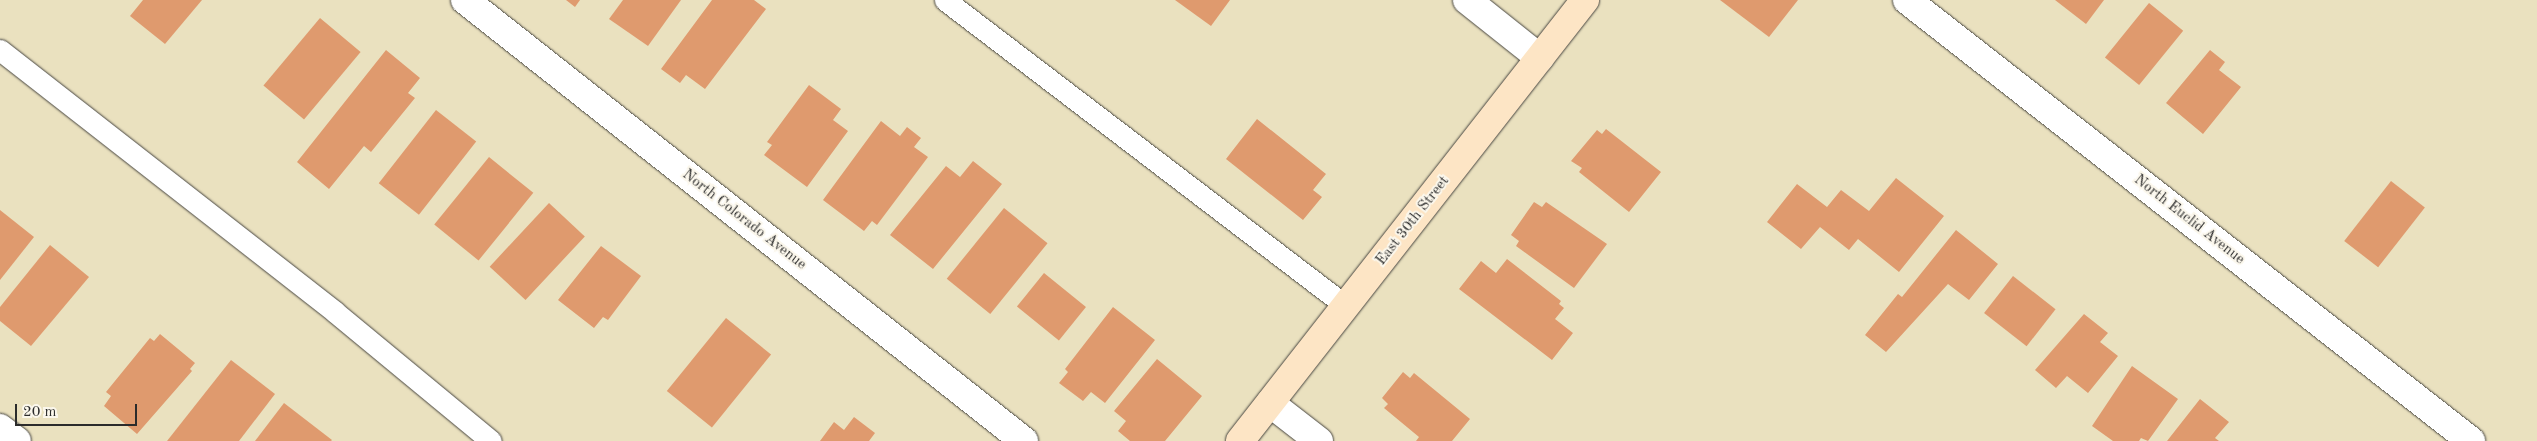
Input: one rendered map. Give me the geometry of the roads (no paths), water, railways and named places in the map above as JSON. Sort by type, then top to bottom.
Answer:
[{"type":"main road","name":"East 30th Street","points":[[1240,441],[1586,0]]},
{"type":"street","name":"North Colorado Avenue","points":[[465,0],[1024,441]]},
{"type":"street","points":[[1467,0],[1540,58]]},
{"type":"street","name":"North Euclid Avenue","points":[[1907,0],[2471,441]]},
{"type":"street","points":[[1270,403],[1318,441]]},
{"type":"street","points":[[0,428],[17,441]]},
{"type":"lane","points":[[945,0],[1346,306]]},
{"type":"lane","points":[[0,50],[335,312],[491,441]]}]
